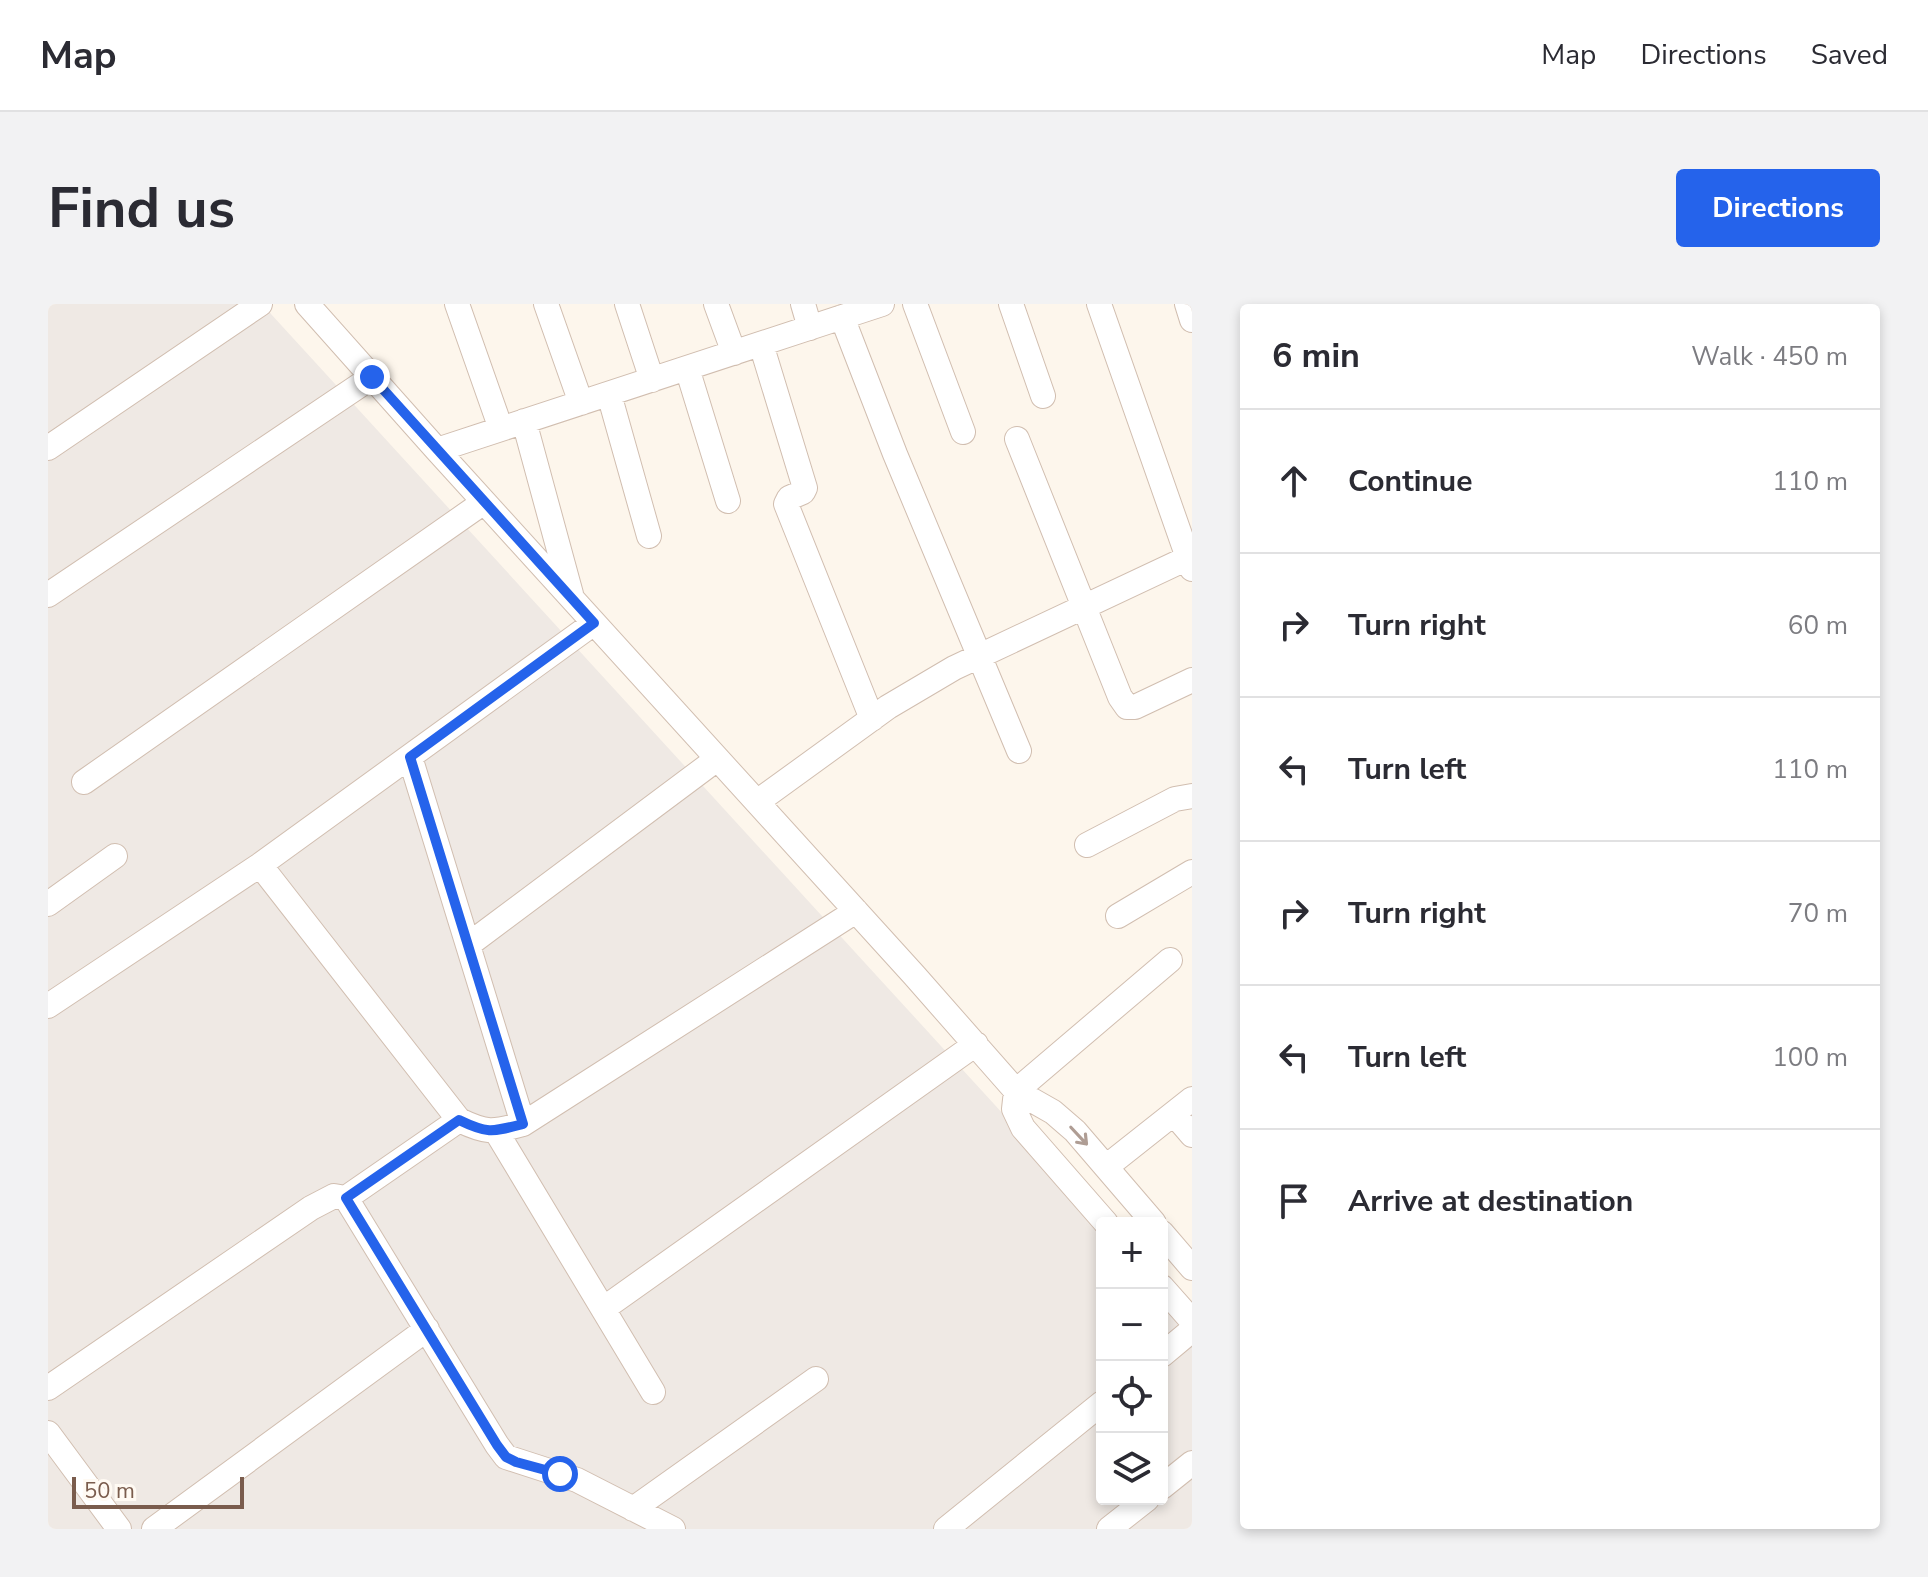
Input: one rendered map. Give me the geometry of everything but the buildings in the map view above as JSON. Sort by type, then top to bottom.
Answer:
[{"type":"street","points":[[48,448],[260,304]]},
{"type":"street","points":[[307,304],[1016,1091],[1053,1112],[1075,1131],[1149,1217]]},
{"type":"street","points":[[457,304],[513,425],[573,600]]},
{"type":"street","points":[[546,304],[581,403]]},
{"type":"street","points":[[627,304],[652,380]]},
{"type":"street","points":[[716,304],[734,353]]},
{"type":"street","points":[[803,304],[810,328]]},
{"type":"street","points":[[437,450],[882,304]]},
{"type":"street","points":[[915,304],[963,432]]},
{"type":"street","points":[[1011,304],[1043,396]]},
{"type":"street","points":[[757,802],[888,707],[941,676],[1084,607],[1190,561],[1099,304]]},
{"type":"street","points":[[1187,304],[1192,320]]},
{"type":"street","points":[[842,317],[895,454],[1019,751]]},
{"type":"street","points":[[761,344],[805,488],[789,498],[786,504],[872,719]]},
{"type":"street","points":[[687,368],[728,501]]},
{"type":"street","points":[[48,595],[372,377]]},
{"type":"street","points":[[609,394],[649,536]]},
{"type":"street","points":[[1017,439],[1120,697],[1127,707],[1135,707],[1192,680]]},
{"type":"street","points":[[84,782],[484,502]]},
{"type":"street","points":[[48,1006],[260,865],[594,623]]},
{"type":"street","points":[[410,757],[523,1124]]},
{"type":"street","points":[[468,945],[717,759]]},
{"type":"street","points":[[1087,845],[1175,799],[1192,796]]},
{"type":"street","points":[[48,904],[115,856]]},
{"type":"street","points":[[260,865],[459,1120],[480,1130],[496,1131],[523,1124],[856,911]]},
{"type":"street","points":[[1118,916],[1192,872]]},
{"type":"street","points":[[1101,1217],[1023,1128],[1014,1109],[1016,1091],[1170,960]]},
{"type":"street","points":[[603,1309],[976,1044]]},
{"type":"street","points":[[1106,1167],[1183,1106],[1192,1135]]},
{"type":"street","points":[[48,1388],[311,1208],[334,1196],[346,1198],[459,1120]]},
{"type":"street","points":[[496,1131],[653,1392]]},
{"type":"street","points":[[346,1198],[506,1457],[560,1474],[673,1529]]},
{"type":"street","points":[[1168,1240],[1192,1268]]},
{"type":"street","points":[[1164,1289],[1192,1321]]},
{"type":"street","points":[[154,1529],[427,1329]]},
{"type":"street","points":[[1168,1350],[1192,1330]]},
{"type":"street","points":[[633,1509],[816,1379]]},
{"type":"street","points":[[946,1529],[1096,1408]]},
{"type":"street","points":[[48,1433],[119,1529]]},
{"type":"street","points":[[1168,1482],[1192,1463]]},
{"type":"street","points":[[1109,1529],[1139,1505]]},
{"type":"shaded area","points":[[48,304],[265,304],[1098,1217],[1096,1505],[1168,1505],[1168,1294],[1192,1320],[1192,1529],[48,1529]]},
{"type":"route","points":[[372,377],[594,623],[410,757],[523,1124],[496,1131],[480,1130],[459,1120],[346,1198],[506,1457],[560,1474]]}]
